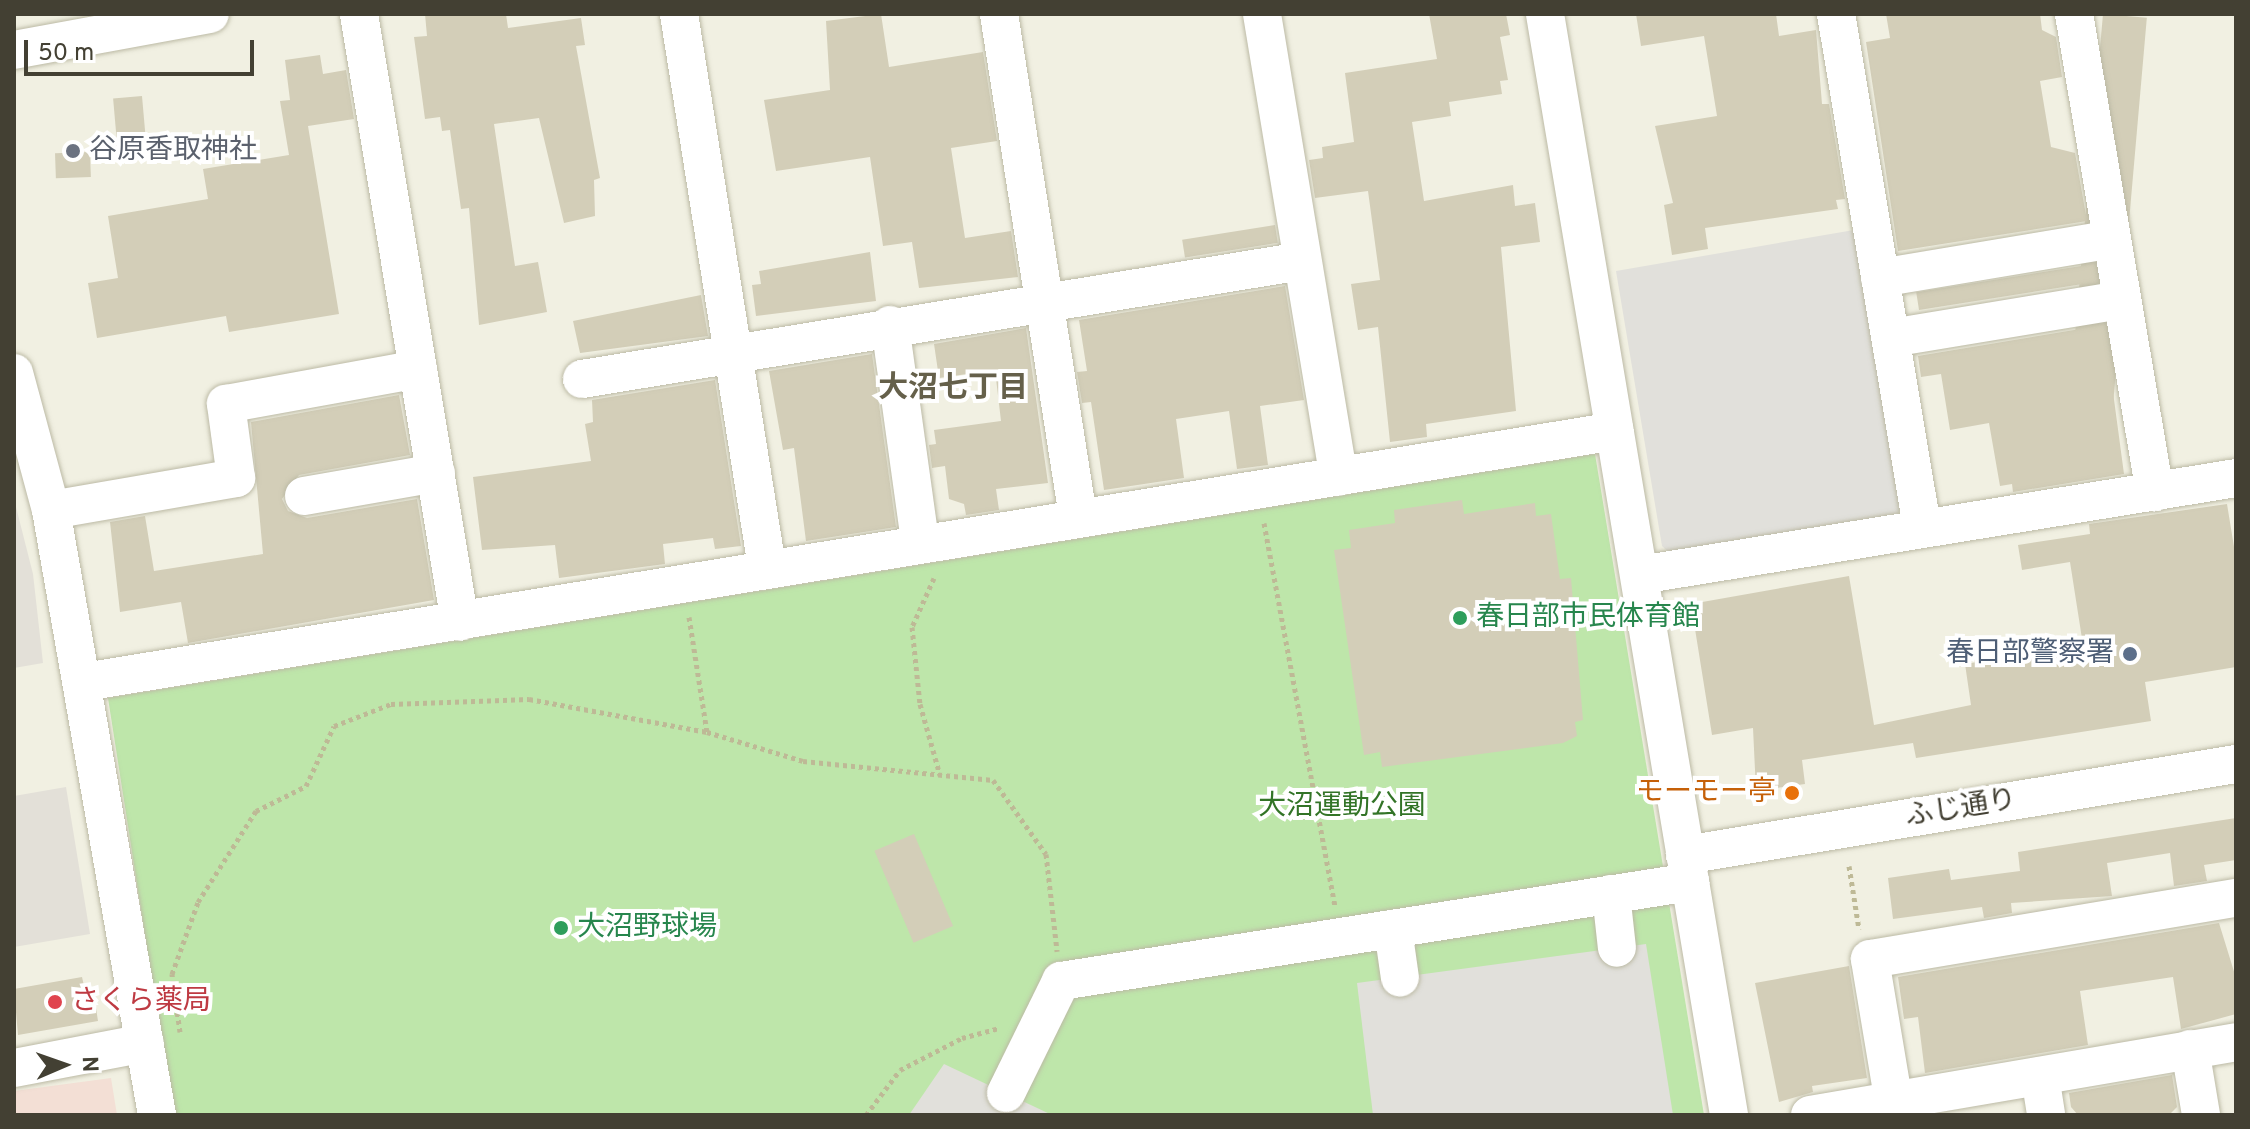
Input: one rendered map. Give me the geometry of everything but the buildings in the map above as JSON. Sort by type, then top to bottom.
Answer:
[{"type":"street","points":[[14,50],[210,14]]},
{"type":"street","points":[[359,14],[460,622]]},
{"type":"street","points":[[679,14],[767,567]]},
{"type":"street","points":[[999,14],[1047,299],[1078,517]]},
{"type":"street","points":[[1262,14],[1339,477]]},
{"type":"street","points":[[1545,14],[1729,1115]]},
{"type":"street","points":[[1836,14],[1922,527]]},
{"type":"street","points":[[2074,14],[2155,492]]},
{"type":"street","points":[[1880,278],[2112,239]]},
{"type":"street","points":[[582,379],[1047,299],[1302,261]]},
{"type":"street","points":[[1891,338],[2121,300]]},
{"type":"street","points":[[890,325],[920,540]]},
{"type":"street","points":[[51,510],[236,478],[226,404],[418,369]]},
{"type":"street","points":[[14,373],[51,510],[84,682],[163,1040],[157,1115]]},
{"type":"street","points":[[84,682],[460,622],[920,540],[1339,477],[1615,431]]},
{"type":"street","points":[[304,496],[436,473]]},
{"type":"street","points":[[1640,575],[2236,478]]},
{"type":"street","name":"ふじ通り","points":[[1061,981],[1611,894],[1688,868],[2236,764]]},
{"type":"street","points":[[1611,894],[1617,948]]},
{"type":"street","points":[[1894,1108],[1870,959],[2236,898]]},
{"type":"street","points":[[1393,929],[1400,978]]},
{"type":"street","points":[[1006,1093],[1061,981]]},
{"type":"street","points":[[14,1068],[163,1040]]},
{"type":"street","points":[[1810,1115],[1894,1108],[2040,1076],[2236,1042]]},
{"type":"street","points":[[2190,1049],[2201,1115]]},
{"type":"street","points":[[2040,1076],[2046,1115]]},
{"type":"path","points":[[1250,525],[1265,523],[1340,937]]},
{"type":"path","points":[[919,579],[950,574]]},
{"type":"path","points":[[934,577],[912,627],[920,704],[940,775]]},
{"type":"path","points":[[703,615],[688,617],[707,732]]},
{"type":"path","points":[[163,1040],[172,974],[198,902],[256,811],[306,786],[334,726],[391,704],[529,699],[707,732],[803,761],[993,780],[1046,854],[1061,981]]},
{"type":"path","points":[[1849,866],[1870,959]]},
{"type":"path","points":[[866,1115],[900,1070],[962,1038],[1005,1027]]},
{"type":"shaded area","points":[[1854,230],[1901,508],[1894,520],[1673,556],[1662,546],[1616,271]]},
{"type":"shaded area","points":[[14,499],[33,574],[43,663],[14,668]]},
{"type":"shaded area","points":[[66,787],[90,934],[14,947],[14,796]]},
{"type":"shaded area","points":[[1646,944],[1673,1115],[1373,1115],[1357,983]]},
{"type":"shaded area","points":[[944,1064],[1052,1115],[909,1115]]},
{"type":"shaded area","points":[[111,1078],[117,1115],[14,1115],[14,1091]]},
{"type":"green space","name":"大沼運動公園","points":[[1595,454],[1704,1115],[173,1115],[108,698]]},
{"type":"place","name":"谷原香取神社","points":[[73,151]]},
{"type":"place","name":"春日部市民体育館","points":[[1460,618]]},
{"type":"place","name":"春日部警察署","points":[[2130,654]]},
{"type":"place","name":"モーモー亭","points":[[1792,793]]},
{"type":"place","name":"大沼野球場","points":[[561,928]]},
{"type":"place","name":"さくら薬局","points":[[55,1002]]},
{"type":"district","name":"大沼七丁目","points":[[953,390]]}]
